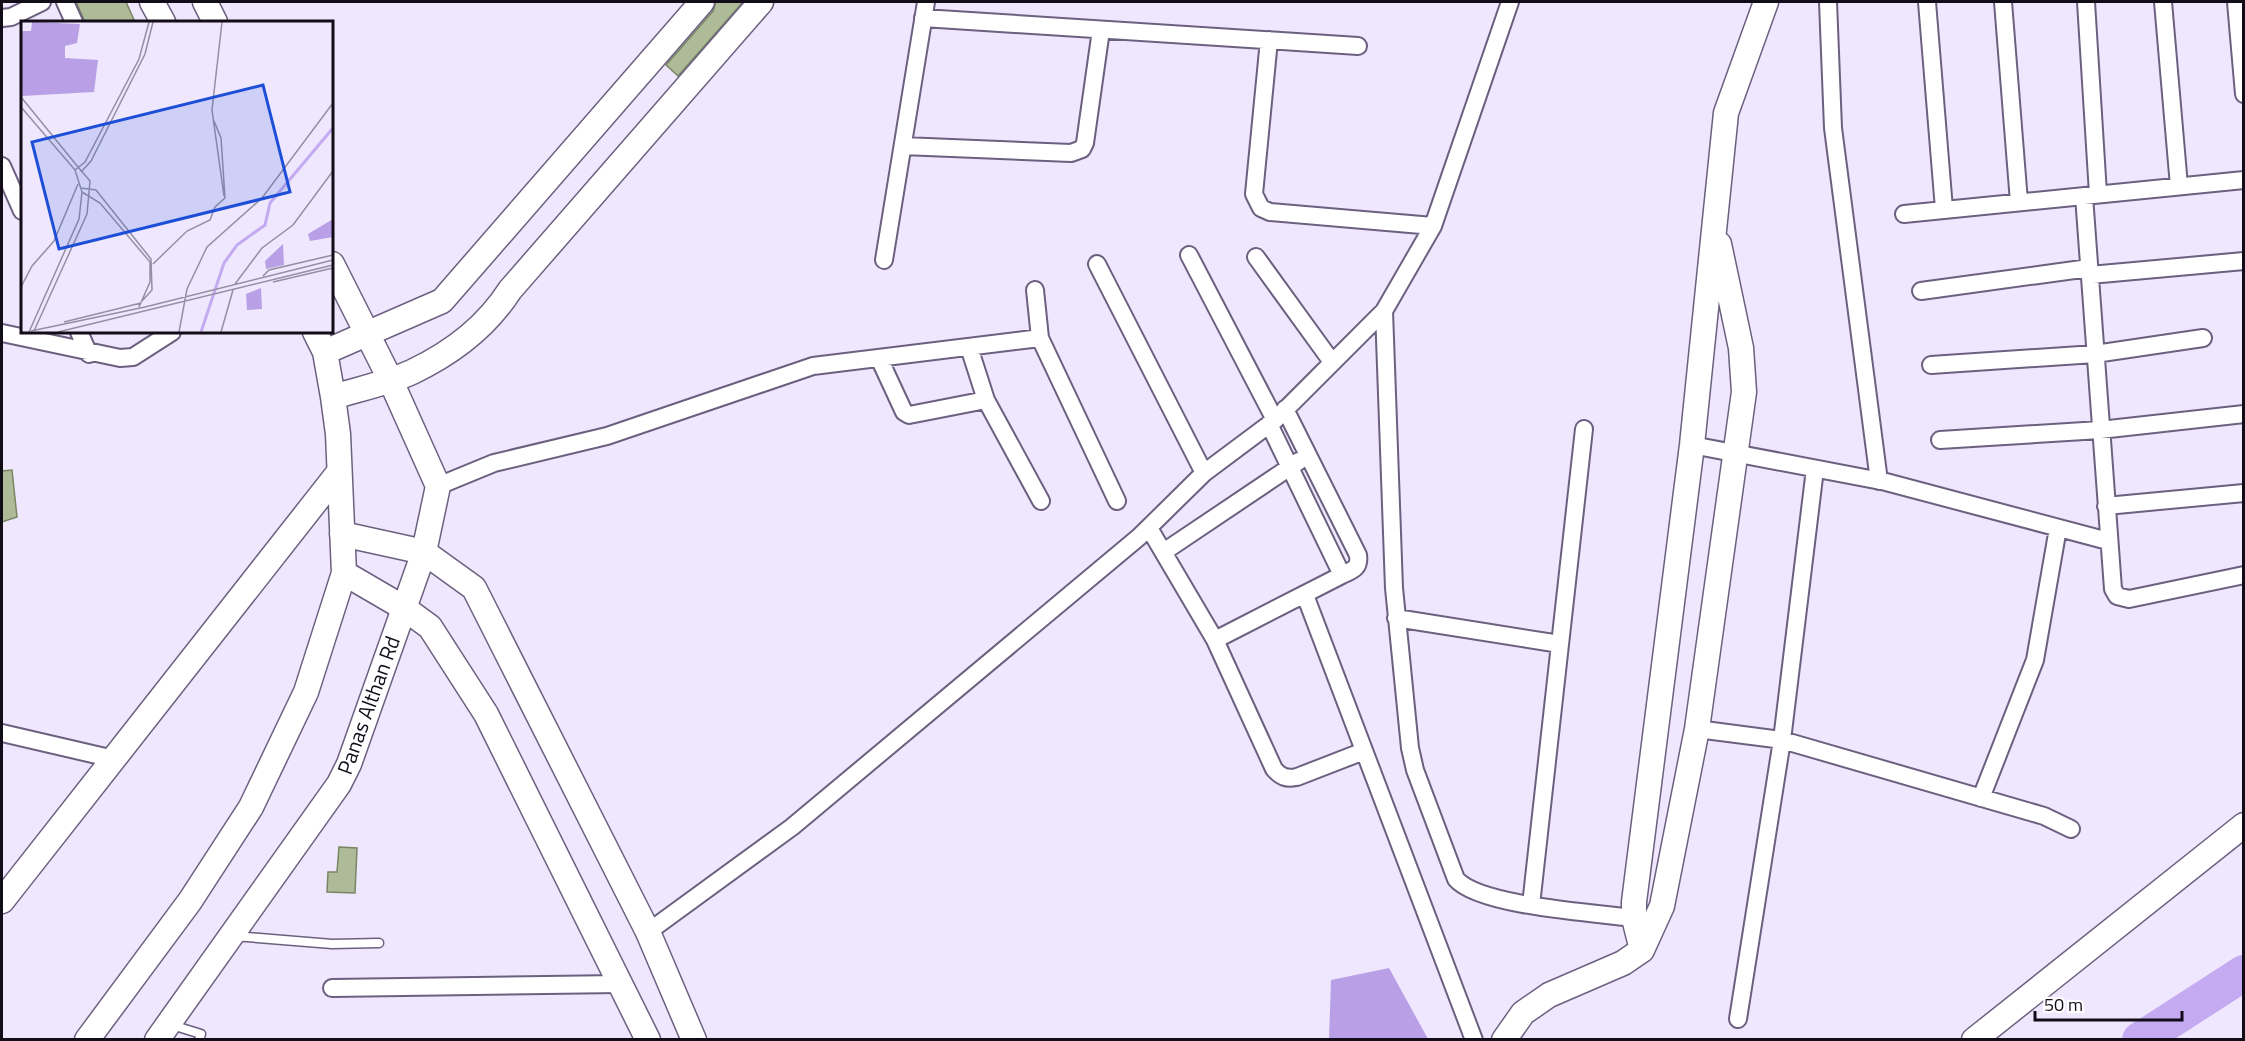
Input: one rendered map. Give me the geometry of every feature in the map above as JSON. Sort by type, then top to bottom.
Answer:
[{"type":"street","points":[[2,18],[11,17],[42,2]]},
{"type":"street","points":[[65,2],[74,21]]},
{"type":"street","points":[[152,2],[162,21]]},
{"type":"street","points":[[205,2],[214,21]]},
{"type":"street","points":[[87,1040],[184,910],[251,807],[306,692],[344,573],[333,397],[320,342],[366,335],[442,301],[702,2]]},
{"type":"street","points":[[333,397],[412,372],[477,331],[760,2]]},
{"type":"street","points":[[648,932],[792,827],[1149,528],[1204,473],[1277,418],[1384,311],[1433,226],[1510,2]]},
{"type":"street","points":[[1642,950],[1634,918],[1692,445],[1726,113],[1766,2]]},
{"type":"street","points":[[1828,2],[1833,128],[1879,481]]},
{"type":"street","points":[[1927,2],[1944,210]]},
{"type":"street","points":[[2003,2],[2019,202]]},
{"type":"street","points":[[2086,2],[2091,195],[2089,272],[2113,590],[2122,598],[2244,575]]},
{"type":"street","points":[[2163,2],[2179,186]]},
{"type":"street","points":[[2236,2],[2244,94]]},
{"type":"street","points":[[884,260],[925,10],[1101,30],[1358,46]]},
{"type":"street","points":[[903,146],[1071,153],[1082,149],[1085,143],[1101,30]]},
{"type":"street","points":[[1269,40],[1254,194],[1261,208],[1270,212],[1433,226]]},
{"type":"street","points":[[2,166],[21,209]]},
{"type":"street","points":[[1904,214],[2244,180]]},
{"type":"street","points":[[1504,1040],[1523,1013],[1549,995],[1623,963],[1642,950],[1666,895],[1697,729],[1736,453],[1744,370],[1715,225]]},
{"type":"street","points":[[1189,255],[1277,418],[1307,455],[1358,555],[1356,568],[1215,640]]},
{"type":"street","points":[[1256,257],[1332,362]]},
{"type":"street","points":[[1921,291],[2089,272],[2244,261]]},
{"type":"street","points":[[1097,264],[1204,473]]},
{"type":"street","points":[[333,266],[390,379],[438,486],[494,463],[607,436],[813,366],[1040,338]]},
{"type":"street","points":[[1035,290],[1040,338],[1117,501]]},
{"type":"street","points":[[1384,311],[1396,618],[1410,748],[1415,770],[1456,879],[1471,891],[1531,905],[1634,918]]},
{"type":"street","points":[[2,333],[89,354],[120,358],[133,357],[170,333]]},
{"type":"street","points":[[79,333],[89,354]]},
{"type":"street","points":[[1930,365],[2095,354],[2203,338]]},
{"type":"street","points":[[969,347],[986,400],[1041,501]]},
{"type":"street","points":[[879,358],[904,412],[909,415],[986,400]]},
{"type":"street","points":[[1940,440],[2100,430],[2244,414]]},
{"type":"street","points":[[1277,418],[1290,467],[1342,575]]},
{"type":"street","points":[[1531,905],[1584,429]]},
{"type":"street","points":[[1692,445],[1879,481],[2109,541]]},
{"type":"street","points":[[1165,551],[1307,455]]},
{"type":"street","points":[[1738,1019],[1782,740],[1815,469]]},
{"type":"street","points":[[2,902],[339,472]]},
{"type":"street","name":"Panas Althan Rd","points":[[163,1032],[339,784],[349,765],[424,552],[438,486]]},
{"type":"street","points":[[2106,506],[2244,493]]},
{"type":"street","points":[[1149,528],[1165,551],[1215,640],[1274,768],[1280,776],[1289,779],[1297,777],[1364,751]]},
{"type":"street","points":[[1981,798],[2035,660],[2058,528]]},
{"type":"street","points":[[342,534],[424,552],[474,588],[648,932],[694,1040]]},
{"type":"street","points":[[344,573],[404,608],[430,627],[486,714],[648,1040]]},
{"type":"street","points":[[1305,595],[1474,1040]]},
{"type":"street","points":[[1396,618],[1560,644]]},
{"type":"street","points":[[1697,729],[1782,740],[2044,816],[2071,829]]},
{"type":"street","points":[[2,733],[114,759]]},
{"type":"street","points":[[1974,1040],[2244,825]]},
{"type":"street","points":[[332,988],[620,984]]},
{"type":"lane","points":[[233,936],[332,944],[379,943]]},
{"type":"lane","points":[[163,1032],[201,1034],[199,1040]]},
{"type":"shaded area","points":[[1389,968],[1428,1039],[1329,1039],[1331,980]]},
{"type":"building","points":[[76,2],[126,2],[135,21],[85,21]]},
{"type":"building","points":[[716,2],[743,2],[678,76],[666,65],[713,11]]},
{"type":"building","points":[[12,470],[17,517],[2,522],[2,471]]},
{"type":"building","points":[[339,847],[357,848],[355,893],[327,892],[328,872],[337,872]]},
{"type":"waterway","points":[[2140,1040],[2244,973]]}]
